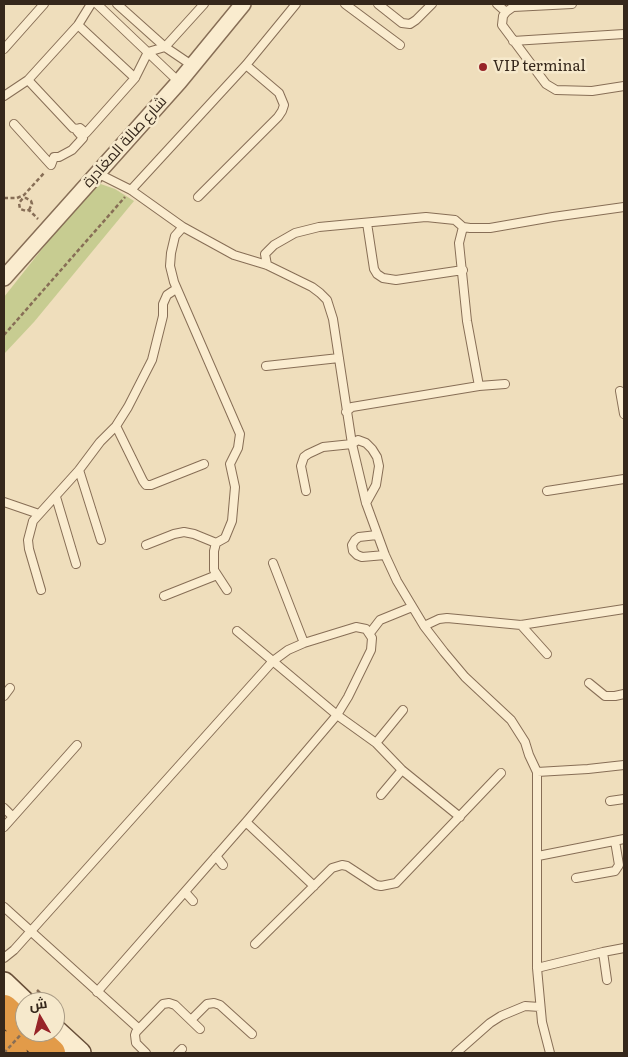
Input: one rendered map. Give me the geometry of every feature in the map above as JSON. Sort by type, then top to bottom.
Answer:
[{"type":"highway","points":[[4,1009],[15,1020]]},
{"type":"highway","points":[[39,1042],[51,1053]]},
{"type":"highway","points":[[4,1045],[13,1053]]},
{"type":"street","name":"شارع صالة المغادرة","points":[[4,278],[193,66],[243,4]]},
{"type":"street","points":[[4,983],[15,993]]},
{"type":"street","points":[[65,1039],[80,1053]]},
{"type":"lane","points":[[4,48],[44,4]]},
{"type":"lane","points":[[4,96],[28,80],[78,25],[91,4]]},
{"type":"lane","points":[[97,4],[179,82]]},
{"type":"lane","points":[[117,4],[165,47],[193,66]]},
{"type":"lane","points":[[77,129],[80,128],[86,133],[135,78],[148,52],[165,47],[204,4]]},
{"type":"lane","points":[[131,190],[246,64],[296,4]]},
{"type":"lane","points":[[345,4],[400,45]]},
{"type":"lane","points":[[378,4],[406,24],[414,23],[432,4]]},
{"type":"lane","points":[[497,4],[506,12]]},
{"type":"lane","points":[[572,4],[513,7],[503,16],[502,25],[539,72],[546,84],[556,90],[592,91],[624,86]]},
{"type":"lane","points":[[78,25],[135,78]]},
{"type":"lane","points":[[513,41],[624,34]]},
{"type":"lane","points":[[246,64],[257,75]]},
{"type":"lane","points":[[198,197],[282,111],[284,105],[279,93],[246,64]]},
{"type":"lane","points":[[14,124],[51,165],[54,157],[59,157],[72,150],[83,138],[77,129],[55,110],[28,80]]},
{"type":"lane","points":[[97,173],[131,190],[183,227],[234,255],[267,265],[312,287],[327,300],[333,319],[352,444],[366,503],[385,555],[424,626],[465,677],[511,720],[525,742],[537,772],[537,968],[540,1007],[550,1053]]},
{"type":"lane","points":[[267,265],[265,254],[279,242],[295,233],[319,227],[439,218],[455,220],[463,227],[490,228],[624,207]]},
{"type":"lane","points":[[366,223],[374,269],[383,278],[396,280],[463,270]]},
{"type":"lane","points":[[183,227],[175,236],[170,253],[170,266],[176,289],[240,434],[238,448],[230,464],[235,487],[232,521],[225,538],[216,543]]},
{"type":"lane","points":[[463,227],[459,243],[467,322],[478,386]]},
{"type":"lane","points":[[41,590],[29,549],[28,540],[33,521],[56,497],[100,442],[116,426],[128,407],[152,360],[163,316],[163,304],[167,295],[176,289]]},
{"type":"lane","points":[[266,366],[338,358]]},
{"type":"lane","points":[[346,412],[352,407],[478,386],[505,384]]},
{"type":"lane","points":[[620,390],[624,414]]},
{"type":"lane","points":[[116,426],[146,485],[151,485],[204,464]]},
{"type":"lane","points":[[306,491],[302,466],[304,457],[324,447],[352,444],[358,440],[366,443],[372,449],[377,457],[379,466],[379,476],[376,485],[366,503]]},
{"type":"lane","points":[[79,470],[102,540]]},
{"type":"lane","points":[[547,491],[624,479]]},
{"type":"lane","points":[[56,497],[76,564]]},
{"type":"lane","points":[[4,502],[38,514]]},
{"type":"lane","points":[[146,545],[184,532],[216,543]]},
{"type":"lane","points":[[377,536],[359,537],[352,546],[353,551],[362,557],[385,555]]},
{"type":"lane","points":[[216,543],[214,570],[227,590]]},
{"type":"lane","points":[[273,563],[304,643]]},
{"type":"lane","points":[[164,596],[217,576]]},
{"type":"lane","points":[[370,633],[380,620],[412,607]]},
{"type":"lane","points":[[424,626],[439,619],[455,618],[521,625],[624,608]]},
{"type":"lane","points":[[521,625],[548,654]]},
{"type":"lane","points":[[4,958],[14,950],[273,661],[288,650],[304,643],[356,627],[362,627],[370,633],[371,650],[337,715],[98,992]]},
{"type":"lane","points":[[237,631],[337,715],[376,743],[402,770],[460,817]]},
{"type":"lane","points":[[589,683],[605,696],[624,694]]},
{"type":"lane","points":[[4,696],[10,688]]},
{"type":"lane","points":[[376,743],[403,710]]},
{"type":"lane","points":[[4,827],[77,745]]},
{"type":"lane","points":[[537,772],[588,769],[624,764]]},
{"type":"lane","points":[[381,795],[402,770]]},
{"type":"lane","points":[[255,944],[332,868],[342,865],[352,868],[376,885],[396,884],[501,772]]},
{"type":"lane","points":[[610,802],[624,799]]},
{"type":"lane","points":[[4,808],[13,817]]},
{"type":"lane","points":[[246,822],[314,886]]},
{"type":"lane","points":[[538,856],[624,839]]},
{"type":"lane","points":[[576,878],[615,871],[619,865],[616,841]]},
{"type":"lane","points":[[216,856],[223,865]]},
{"type":"lane","points":[[185,892],[193,901]]},
{"type":"lane","points":[[4,907],[138,1028]]},
{"type":"lane","points":[[537,968],[624,948]]},
{"type":"lane","points":[[604,952],[607,980]]},
{"type":"lane","points":[[146,1053],[135,1040],[138,1028],[160,1006],[166,1003],[175,1005],[200,1029]]},
{"type":"lane","points":[[191,1020],[207,1004],[214,1003],[220,1005],[252,1034]]},
{"type":"lane","points":[[456,1053],[490,1023],[501,1016],[525,1006],[540,1007]]},
{"type":"path","points":[[4,198],[21,198],[26,198],[32,204],[29,210],[20,209],[19,203],[21,198],[51,165]]},
{"type":"path","points":[[4,335],[131,190]]},
{"type":"path","points":[[4,1053],[15,1042]]},
{"type":"green space","points":[[95,182],[115,189],[134,201],[34,322],[4,354],[4,297]]},
{"type":"place","name":"VIP terminal","points":[[483,67]]}]
